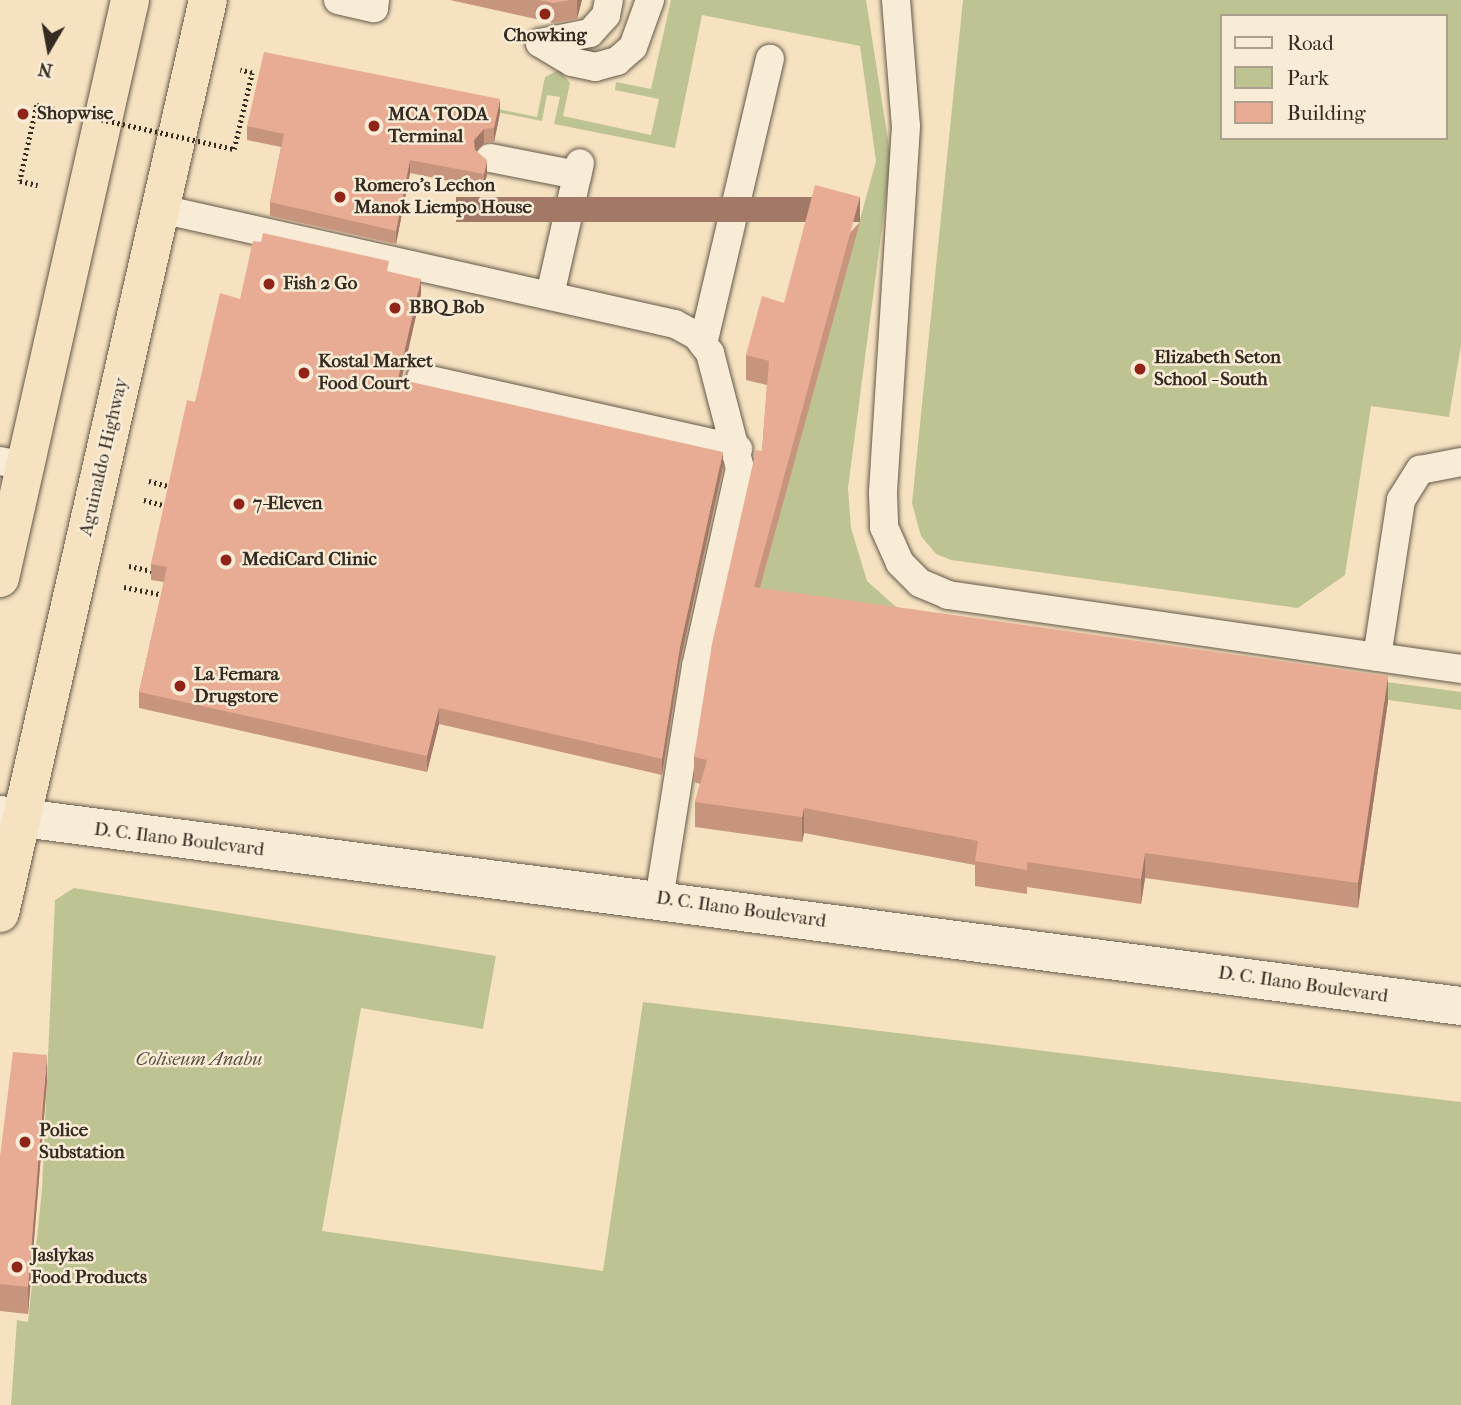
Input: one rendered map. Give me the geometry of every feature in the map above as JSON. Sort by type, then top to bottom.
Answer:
[{"type":"highway","points":[[0,578],[13,464],[130,0]]},
{"type":"highway","name":"Aguinaldo Highway","points":[[0,913],[10,817],[161,209],[208,0]]},
{"type":"street","name":"D. C. Ilano Boulevard","points":[[10,817],[659,899],[1461,1006]]},
{"type":"lane","points":[[338,0],[374,4]]},
{"type":"lane","points":[[609,0],[606,15],[590,33],[540,43],[572,62],[595,67],[617,61],[633,47],[650,0]]},
{"type":"lane","points":[[895,0],[906,126],[883,493],[884,527],[900,563],[920,583],[948,595],[1461,669]]},
{"type":"lane","points":[[703,344],[770,59]]},
{"type":"lane","points":[[491,158],[578,169],[550,295]]},
{"type":"lane","points":[[161,209],[675,324],[703,344],[710,353],[738,449],[740,468],[696,666],[659,899]]},
{"type":"lane","points":[[421,378],[738,449]]},
{"type":"lane","points":[[1377,657],[1401,500],[1420,470],[1461,462]]},
{"type":"path","points":[[38,185],[20,181],[37,105],[234,149],[252,73]]},
{"type":"path","points":[[141,479],[171,487]]},
{"type":"path","points":[[136,498],[167,506]]},
{"type":"path","points":[[121,564],[153,570]]},
{"type":"path","points":[[116,585],[164,595]]},
{"type":"green space","points":[[671,0],[866,0],[891,159],[848,488],[851,528],[867,581],[895,606],[929,620],[1461,692],[1461,710],[753,613],[876,161],[860,46],[702,15],[675,148],[554,124],[560,97],[547,95],[542,121],[336,80],[338,76],[537,117],[545,77],[559,70],[570,83],[563,116],[651,135],[659,99],[615,90],[616,82],[651,89]]},
{"type":"green space","name":"Elizabeth Seton School - South","points":[[963,0],[1461,0],[1461,345],[1449,417],[1371,406],[1345,575],[1298,608],[951,560],[936,554],[921,536],[912,503]]},
{"type":"green space","name":"Coliseum Anabu","points":[[74,888],[496,956],[483,1029],[361,1008],[322,1231],[603,1271],[643,1002],[1461,1102],[1461,1405],[11,1405],[17,1320],[28,1322],[42,1190],[55,900]]},
{"type":"building","points":[[539,0],[571,0],[554,3]]},
{"type":"building","points":[[264,52],[500,99],[494,128],[484,129],[474,140],[475,150],[487,160],[484,174],[410,160],[396,231],[270,202],[284,134],[247,126]]},
{"type":"building","points":[[815,185],[860,197],[754,587],[1388,676],[1358,883],[1145,853],[1141,879],[1027,862],[1027,870],[975,861],[978,841],[804,808],[802,817],[695,802],[707,760],[694,757],[712,644],[756,450],[762,451],[769,361],[746,355],[762,296],[784,303]]},
{"type":"building","points":[[263,233],[389,261],[387,271],[421,279],[398,379],[723,452],[680,647],[662,759],[439,708],[427,756],[139,692],[167,567],[151,564],[187,400],[195,402],[220,293],[240,299],[253,241],[261,242]]},
{"type":"building","name":"Police Substation","points":[[13,1052],[47,1055],[28,1287],[0,1284],[0,1157]]},
{"type":"place","name":"Chowking","points":[[545,14]]},
{"type":"place","name":"Shopwise","points":[[23,114]]},
{"type":"place","name":"MCA TODA Terminal","points":[[374,126]]},
{"type":"place","name":"Romero's Lechon Manok Liempo House","points":[[340,197]]},
{"type":"place","name":"Fish 2 Go","points":[[269,284]]},
{"type":"place","name":"BBQ Bob","points":[[395,308]]},
{"type":"place","name":"Elizabeth Seton School - South","points":[[1140,369]]},
{"type":"place","name":"Kostal Market Food Court","points":[[304,373]]},
{"type":"place","name":"7-Eleven","points":[[239,504]]},
{"type":"place","name":"MediCard Clinic","points":[[226,560]]},
{"type":"place","name":"La Femara Drugstore","points":[[180,686]]},
{"type":"place","name":"Police Substation","points":[[25,1142]]},
{"type":"place","name":"Jaslykas Food Products","points":[[17,1267]]}]
